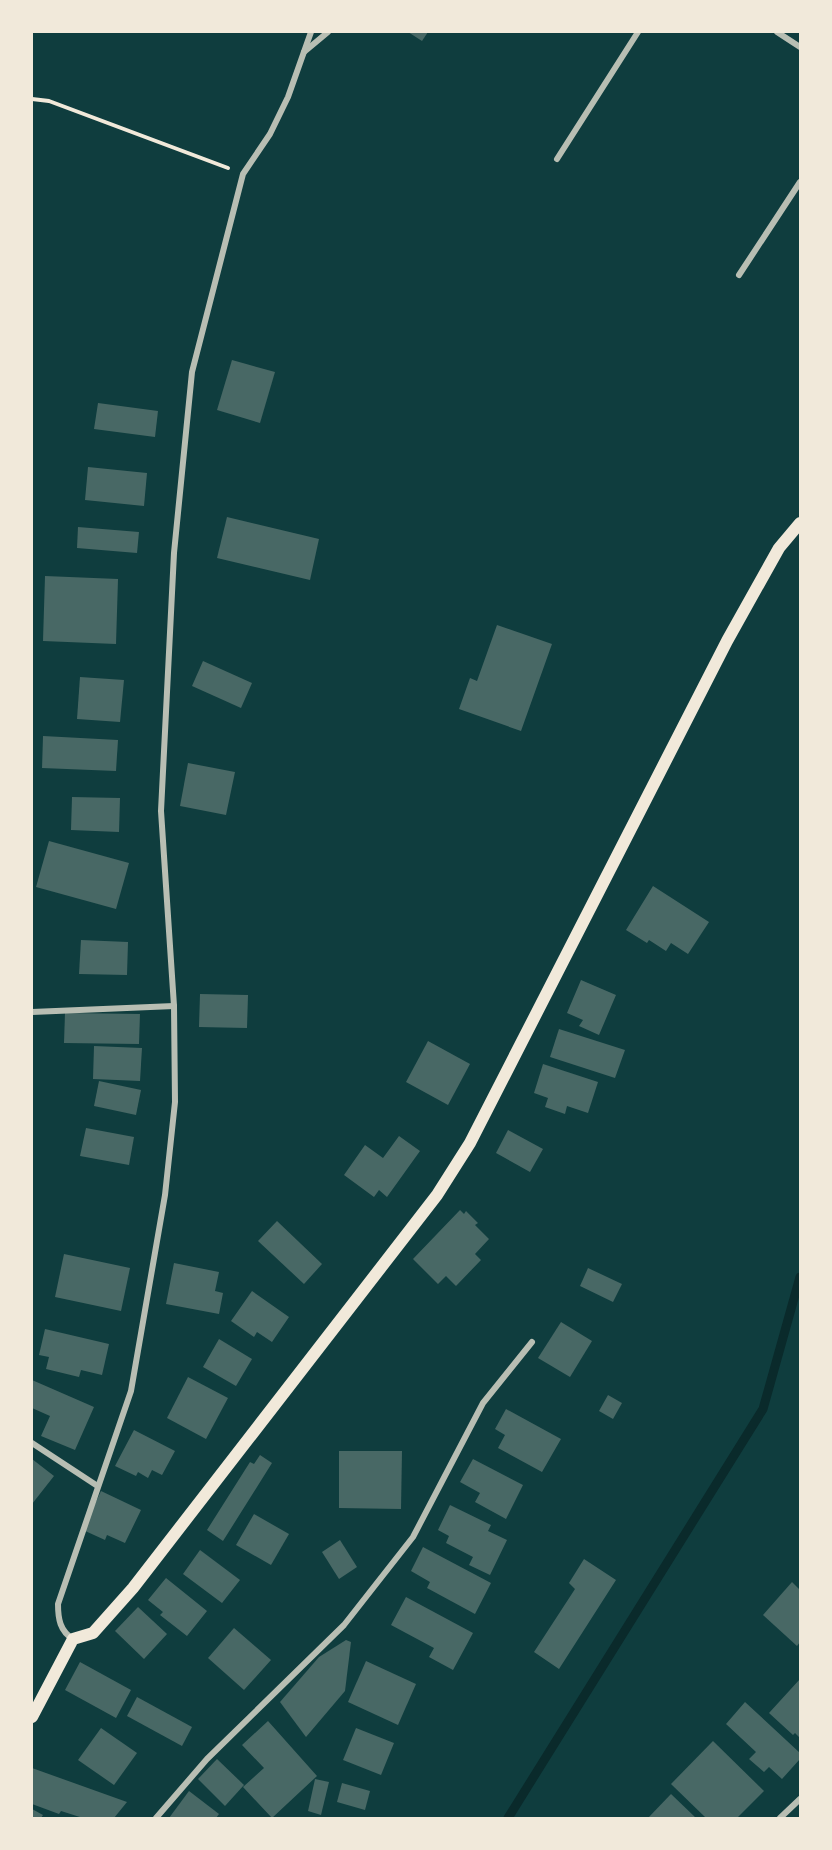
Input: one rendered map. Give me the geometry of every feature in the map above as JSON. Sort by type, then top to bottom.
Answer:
[{"type":"main road","points":[[32,1717],[73,1640],[93,1633],[133,1588],[437,1196],[470,1143],[727,641],[779,548],[801,523]]},
{"type":"street","points":[[73,1640],[65,1634],[61,1625],[58,1604],[96,1485],[131,1391],[150,1293],[165,1195],[175,1102],[174,1006],[161,811],[174,554],[192,372],[243,174],[270,134],[288,97],[311,32]]},
{"type":"street","points":[[304,52],[328,32]]},
{"type":"street","points":[[557,159],[638,32]]},
{"type":"street","points":[[777,32],[801,47]]},
{"type":"street","points":[[739,275],[801,182]]},
{"type":"street","points":[[32,1012],[174,1006]]},
{"type":"street","points":[[156,1818],[207,1759],[350,1617],[413,1537],[483,1403],[532,1342]]},
{"type":"street","points":[[32,1443],[96,1485]]},
{"type":"street","points":[[780,1818],[801,1798]]},
{"type":"path","points":[[32,99],[49,101],[243,174]]},
{"type":"building","points":[[408,32],[428,32],[422,41]]},
{"type":"building","points":[[232,360],[275,372],[260,423],[217,410]]},
{"type":"building","points":[[98,403],[158,411],[155,437],[94,429]]},
{"type":"building","points":[[88,467],[147,473],[144,506],[85,500]]},
{"type":"building","points":[[227,517],[319,539],[310,580],[217,558]]},
{"type":"building","points":[[78,527],[139,532],[137,553],[77,548]]},
{"type":"building","points":[[45,576],[118,579],[116,644],[43,641]]},
{"type":"building","points":[[497,625],[552,644],[521,731],[459,709],[470,678],[477,681]]},
{"type":"building","points":[[203,661],[252,683],[241,708],[192,686]]},
{"type":"building","points":[[80,677],[124,680],[120,722],[77,719]]},
{"type":"building","points":[[43,736],[118,740],[116,771],[42,768]]},
{"type":"building","points":[[188,763],[235,772],[226,815],[180,806]]},
{"type":"building","points":[[72,797],[120,798],[119,832],[71,830]]},
{"type":"building","points":[[49,841],[129,863],[116,909],[36,887]]},
{"type":"building","points":[[653,886],[709,922],[688,954],[671,943],[666,951],[649,940],[647,943],[626,930]]},
{"type":"building","points":[[81,940],[128,942],[127,975],[79,974]]},
{"type":"building","points":[[581,980],[616,995],[599,1035],[579,1026],[583,1020],[567,1013]]},
{"type":"building","points":[[200,994],[248,995],[247,1028],[199,1027]]},
{"type":"building","points":[[65,1013],[140,1014],[139,1044],[64,1043]]},
{"type":"building","points":[[559,1029],[625,1050],[615,1078],[550,1057]]},
{"type":"building","points":[[428,1041],[470,1064],[448,1105],[406,1082]]},
{"type":"building","points":[[94,1046],[142,1048],[140,1081],[93,1079]]},
{"type":"building","points":[[543,1064],[598,1082],[588,1113],[567,1106],[565,1114],[545,1107],[548,1098],[534,1093]]},
{"type":"building","points":[[99,1081],[141,1090],[136,1115],[94,1106]]},
{"type":"building","points":[[86,1128],[134,1137],[129,1165],[80,1156]]},
{"type":"building","points":[[508,1130],[543,1149],[530,1172],[496,1153]]},
{"type":"building","points":[[399,1136],[420,1151],[387,1197],[379,1190],[374,1197],[344,1175],[365,1145],[383,1158]]},
{"type":"building","points":[[460,1210],[464,1214],[466,1211],[478,1223],[475,1225],[489,1239],[475,1254],[481,1260],[456,1286],[446,1276],[438,1284],[413,1259]]},
{"type":"building","points":[[277,1221],[322,1264],[304,1284],[258,1241]]},
{"type":"building","points":[[64,1254],[130,1268],[121,1311],[55,1297]]},
{"type":"building","points":[[174,1263],[219,1272],[215,1291],[223,1293],[219,1314],[166,1304]]},
{"type":"building","points":[[588,1268],[622,1284],[613,1302],[580,1286]]},
{"type":"building","points":[[252,1291],[289,1317],[272,1342],[257,1332],[254,1337],[231,1321]]},
{"type":"building","points":[[561,1322],[592,1341],[570,1377],[538,1358]]},
{"type":"building","points":[[45,1329],[109,1344],[102,1375],[81,1370],[79,1377],[46,1369],[49,1357],[39,1355]]},
{"type":"building","points":[[219,1339],[252,1359],[236,1386],[203,1367]]},
{"type":"building","points":[[188,1377],[228,1398],[206,1439],[167,1418]]},
{"type":"building","points":[[32,1380],[94,1407],[75,1450],[41,1436],[50,1416],[32,1408]]},
{"type":"building","points":[[608,1395],[622,1403],[613,1419],[599,1411]]},
{"type":"building","points":[[506,1409],[561,1439],[542,1472],[498,1448],[505,1435],[495,1429]]},
{"type":"building","points":[[134,1430],[175,1451],[162,1475],[152,1470],[148,1478],[138,1472],[136,1476],[115,1466]]},
{"type":"building","points":[[339,1451],[402,1451],[401,1509],[339,1508]]},
{"type":"building","points":[[260,1455],[272,1463],[223,1541],[207,1530],[250,1462],[254,1464]]},
{"type":"building","points":[[32,1459],[54,1476],[32,1504]]},
{"type":"building","points":[[473,1459],[523,1485],[506,1519],[475,1502],[480,1493],[460,1482]]},
{"type":"building","points":[[101,1491],[141,1510],[125,1543],[107,1535],[105,1540],[83,1530]]},
{"type":"building","points":[[450,1505],[491,1525],[488,1531],[507,1540],[490,1575],[469,1565],[473,1557],[446,1543],[449,1536],[438,1530]]},
{"type":"building","points":[[254,1514],[289,1534],[271,1565],[236,1545]]},
{"type":"building","points":[[340,1540],[357,1567],[339,1579],[322,1552]]},
{"type":"building","points":[[423,1547],[491,1583],[475,1614],[427,1588],[430,1582],[411,1571]]},
{"type":"building","points":[[200,1550],[240,1580],[222,1603],[183,1574]]},
{"type":"building","points":[[584,1559],[616,1580],[559,1669],[534,1652],[575,1589],[569,1583]]},
{"type":"building","points":[[166,1578],[207,1611],[187,1636],[160,1615],[163,1612],[148,1600]]},
{"type":"building","points":[[792,1582],[800,1590],[800,1642],[797,1646],[763,1615]]},
{"type":"building","points":[[406,1597],[473,1633],[453,1670],[429,1657],[434,1648],[391,1625]]},
{"type":"building","points":[[138,1607],[167,1634],[144,1659],[115,1631]]},
{"type":"building","points":[[234,1628],[271,1660],[244,1690],[208,1658]]},
{"type":"building","points":[[346,1640],[351,1642],[345,1691],[306,1737],[280,1702],[319,1657]]},
{"type":"building","points":[[366,1661],[416,1684],[398,1725],[348,1702]]},
{"type":"building","points":[[80,1662],[131,1690],[116,1718],[65,1690]]},
{"type":"building","points":[[800,1679],[800,1738],[795,1733],[793,1735],[769,1713]]},
{"type":"building","points":[[137,1697],[192,1727],[182,1746],[127,1716]]},
{"type":"building","points":[[745,1702],[800,1753],[800,1759],[782,1779],[769,1767],[764,1772],[749,1759],[756,1752],[726,1724]]},
{"type":"building","points":[[268,1721],[317,1776],[272,1818],[243,1787],[264,1768],[242,1745]]},
{"type":"building","points":[[101,1728],[137,1753],[114,1785],[78,1760]]},
{"type":"building","points":[[356,1728],[394,1743],[381,1775],[343,1760]]},
{"type":"building","points":[[713,1741],[764,1791],[737,1818],[706,1818],[671,1784]]},
{"type":"building","points":[[217,1759],[244,1785],[225,1806],[198,1779]]},
{"type":"building","points":[[32,1768],[127,1802],[114,1818],[83,1818],[61,1811],[59,1814],[32,1804]]},
{"type":"building","points":[[315,1779],[329,1782],[321,1815],[308,1811]]},
{"type":"building","points":[[342,1783],[370,1791],[365,1810],[337,1802]]},
{"type":"building","points":[[189,1791],[219,1814],[216,1818],[169,1818]]},
{"type":"building","points":[[671,1794],[696,1818],[648,1818]]},
{"type":"building","points":[[32,1809],[43,1815],[41,1818],[32,1818]]},
{"type":"waterway","points":[[508,1818],[763,1409],[800,1277]]}]
